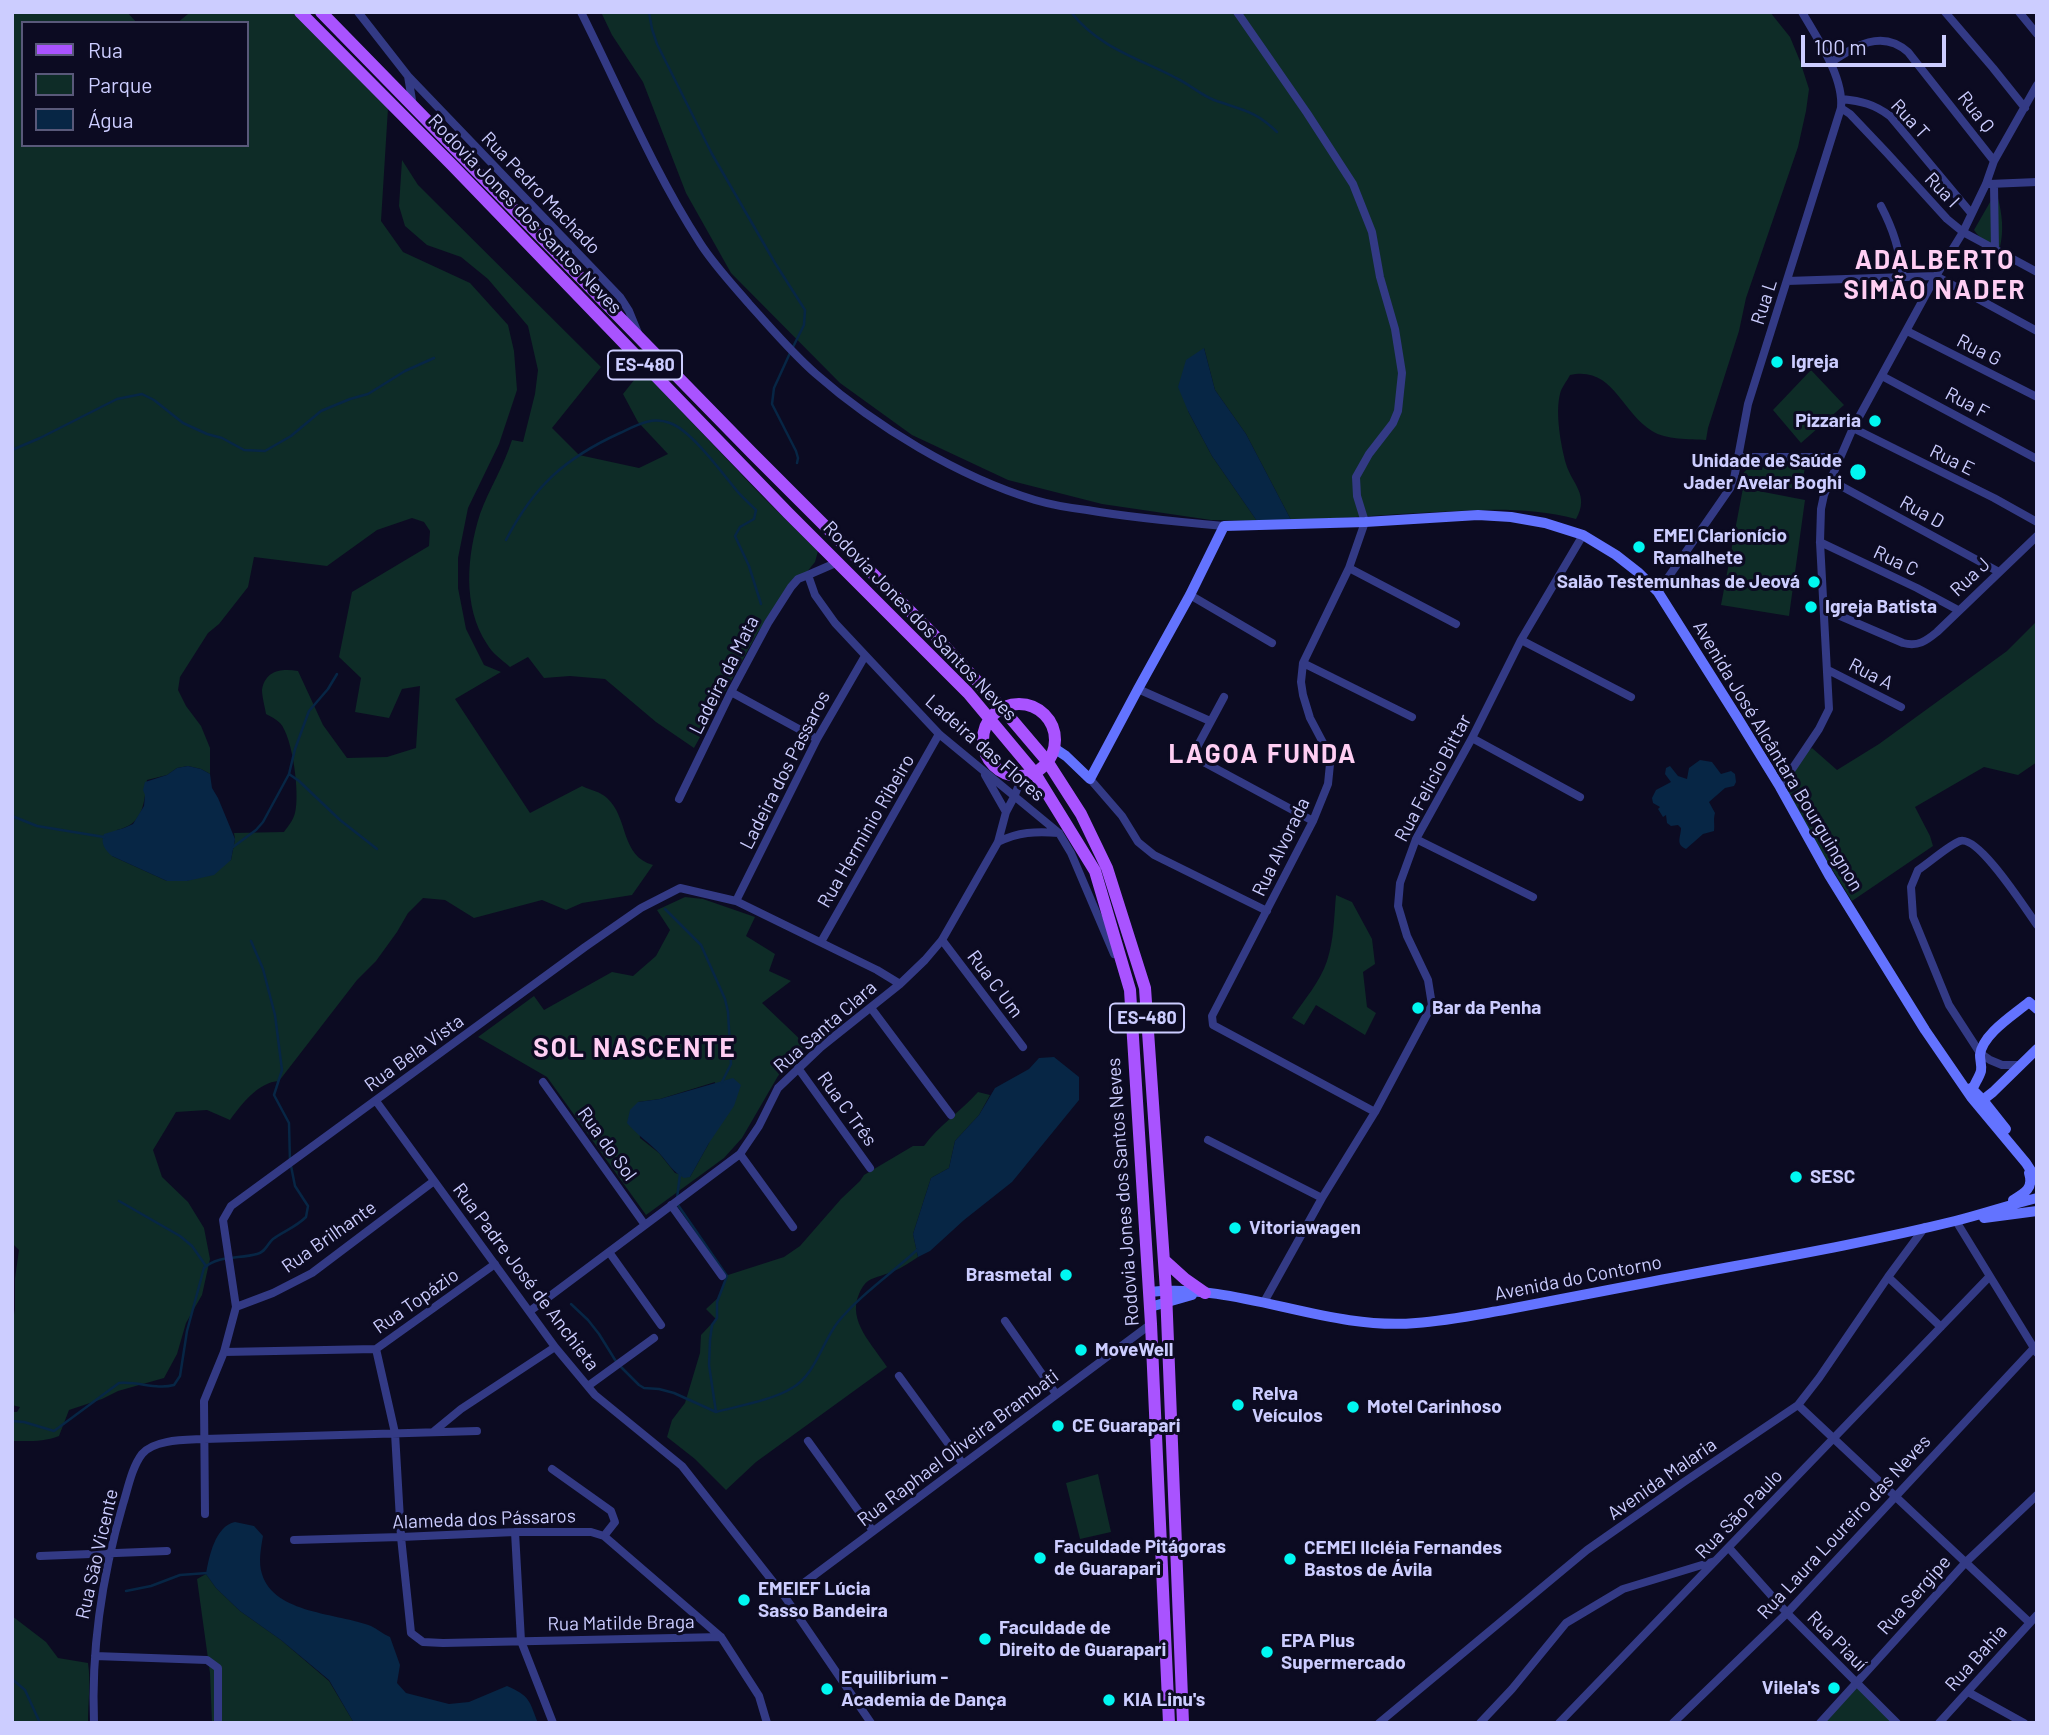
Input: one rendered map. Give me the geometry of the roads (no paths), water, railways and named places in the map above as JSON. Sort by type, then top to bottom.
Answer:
[{"type":"main road","name":"Rodovia Jones dos Santos Neves","points":[[300,12],[968,693],[990,718],[1095,871],[1130,990],[1151,1324],[1169,1723]]},
{"type":"main road","name":"Rodovia Jones dos Santos Neves","points":[[321,12],[640,340],[939,640],[1047,761],[1081,814],[1107,869],[1145,988],[1166,1296],[1183,1723]]},
{"type":"main road","points":[[1012,704],[1031,706],[1041,712],[1053,728],[1054,748],[1047,761],[1028,774],[1006,773],[986,766],[983,742],[985,728],[990,718],[1002,708],[1012,704]]},
{"type":"main road","points":[[1164,1260],[1205,1293]]},
{"type":"main road","points":[[1164,1613],[1179,1612]]},
{"type":"street","name":"Rua Pedro Machado","points":[[358,12],[408,76],[620,298],[629,310],[640,340]]},
{"type":"street","name":"Avenida José Alcântara Bourguingnon","points":[[581,12],[666,187],[702,247],[740,293],[786,344],[844,397],[900,437],[973,476],[1020,495],[1059,506],[1135,519],[1224,526],[1365,522],[1478,515],[1511,517],[1545,523],[1583,535],[1639,573],[1658,592],[1780,787],[1829,875],[1925,1030],[1956,1074],[2031,1165],[2037,1180]]},
{"type":"street","points":[[1237,12],[1353,184],[1372,232],[1380,276],[1395,329],[1402,373],[1398,411],[1393,423],[1369,454],[1356,477],[1356,496],[1365,522]]},
{"type":"street","points":[[1802,12],[1829,63],[1842,104]]},
{"type":"street","points":[[1945,12],[2025,108]]},
{"type":"street","points":[[2019,12],[2037,34]]},
{"type":"street","name":"Rua Q","points":[[1829,63],[1857,45],[1871,41],[1887,41],[1901,46],[1994,161]]},
{"type":"street","name":"Rua Pedro Machado","points":[[408,76],[413,106]]},
{"type":"street","points":[[1995,250],[1990,184],[1994,161],[2037,85]]},
{"type":"street","name":"Rua T","points":[[1842,104],[1867,103],[1890,116],[1971,213]]},
{"type":"street","name":"Rua I","points":[[1842,104],[1935,208],[1963,232],[2037,272]]},
{"type":"street","name":"Rua L","points":[[1658,592],[1733,484],[1748,404],[1842,104]]},
{"type":"street","points":[[1990,184],[2037,182]]},
{"type":"street","points":[[1780,787],[1828,714],[1820,542],[1821,509],[1830,480],[1853,428],[1963,232],[1971,213],[1990,184]]},
{"type":"street","points":[[1881,206],[1893,228],[1903,277]]},
{"type":"street","points":[[1787,281],[1936,276],[2037,331]]},
{"type":"street","name":"Rua G","points":[[1907,331],[2037,397]]},
{"type":"street","name":"Rua F","points":[[1882,376],[2037,458]]},
{"type":"street","name":"Rua E","points":[[1853,428],[2037,522]]},
{"type":"street","points":[[1739,457],[1840,457]]},
{"type":"street","name":"Rua D","points":[[1830,480],[1999,572]]},
{"type":"street","name":"Rua Alvorada","points":[[1365,522],[1349,568],[1303,663],[1301,682],[1306,706],[1329,754],[1328,784],[1313,821],[1212,1016],[1213,1025],[1375,1112]]},
{"type":"street","points":[[1090,779],[1190,595],[1224,526]]},
{"type":"street","name":"Rua Felicio Bittar","points":[[1264,1302],[1322,1198],[1375,1112],[1432,1005],[1428,980],[1407,936],[1398,906],[1400,883],[1416,839],[1472,738],[1521,640],[1583,535]]},
{"type":"street","name":"Rua J","points":[[1824,609],[1903,643],[1914,645],[1926,641],[2037,536]]},
{"type":"street","name":"Rua C","points":[[1820,542],[1958,610]]},
{"type":"street","points":[[808,575],[838,562]]},
{"type":"street","points":[[1349,568],[1455,624]]},
{"type":"street","name":"Ladeira das Flores","points":[[808,575],[818,601],[835,623],[939,734],[986,766],[1014,797],[1059,833],[1072,853],[1130,990]]},
{"type":"street","name":"Ladeira da Mata","points":[[680,799],[731,692],[768,623],[786,593],[798,579],[808,575]]},
{"type":"street","points":[[1190,595],[1272,643]]},
{"type":"street","points":[[1521,640],[1631,696]]},
{"type":"street","name":"Ladeira dos Passaros","points":[[736,901],[817,739],[865,656]]},
{"type":"street","points":[[1303,663],[1412,717]]},
{"type":"street","name":"Rua A","points":[[1828,670],[1901,707]]},
{"type":"street","points":[[1138,689],[1210,721]]},
{"type":"street","points":[[731,692],[817,739]]},
{"type":"street","points":[[1224,697],[1196,749],[1198,759],[1313,821]]},
{"type":"street","name":"Rua Herminio Ribeiro","points":[[821,942],[939,734]]},
{"type":"street","points":[[1472,738],[1580,797]]},
{"type":"street","points":[[1054,748],[1090,779],[1122,816],[1138,842],[1154,855],[1267,911]]},
{"type":"street","points":[[986,766],[1006,812]]},
{"type":"street","name":"Rua Santa Clara","points":[[530,1311],[740,1154],[759,1126],[778,1088],[925,960],[942,940],[998,842],[1006,812],[1028,774]]},
{"type":"street","points":[[998,842],[1024,832],[1059,833]]},
{"type":"street","points":[[1416,839],[1533,897]]},
{"type":"street","points":[[1975,1098],[1982,1067],[1980,1053],[1949,1005],[1913,917],[1911,887],[1915,876],[1918,870],[1959,842],[1969,842],[1986,856],[2037,925]]},
{"type":"street","name":"Rua Bela Vista","points":[[205,1514],[204,1401],[224,1352],[236,1307],[223,1220],[231,1206],[641,908],[680,888],[736,901],[877,970],[900,984]]},
{"type":"street","name":"Rua C Um","points":[[942,940],[1023,1047]]},
{"type":"street","points":[[1980,1053],[1997,1028],[2034,1002]]},
{"type":"street","points":[[871,1008],[951,1115]]},
{"type":"street","points":[[1975,1098],[2021,1065],[2037,1049]]},
{"type":"street","points":[[1980,1053],[2002,1065],[2021,1065]]},
{"type":"street","name":"Rua C Três","points":[[798,1068],[870,1168]]},
{"type":"street","name":"Rua do Sol","points":[[543,1082],[645,1225]]},
{"type":"street","name":"Rua Padre José de Anchieta","points":[[376,1101],[555,1347],[596,1395],[682,1466],[785,1597],[871,1723]]},
{"type":"street","points":[[1208,1140],[1322,1198]]},
{"type":"street","points":[[740,1154],[793,1227]]},
{"type":"street","points":[[2002,1207],[2026,1193],[2031,1185],[2031,1165]]},
{"type":"street","name":"Rua Brilhante","points":[[236,1307],[273,1293],[312,1273],[434,1181]]},
{"type":"street","name":"Avenida do Contorno","points":[[1956,1221],[2037,1198]]},
{"type":"street","points":[[671,1205],[722,1276]]},
{"type":"street","name":"Avenida do Contorno","points":[[1149,1292],[1166,1296],[1205,1293],[1339,1318],[1414,1324],[1564,1299],[1956,1221],[2037,1211]]},
{"type":"street","points":[[1956,1221],[2035,1350]]},
{"type":"street","name":"Avenida Malaria","points":[[1379,1723],[1587,1550],[1798,1405],[1925,1227]]},
{"type":"street","points":[[609,1252],[661,1325]]},
{"type":"street","name":"Rua Topázio","points":[[224,1352],[376,1349],[495,1264]]},
{"type":"street","points":[[1888,1277],[1941,1327]]},
{"type":"street","name":"Rua São Paulo","points":[[1559,1723],[1989,1277]]},
{"type":"street","name":"Avenida do Contorno","points":[[1150,1307],[1166,1296]]},
{"type":"street","points":[[1004,1321],[1056,1394]]},
{"type":"street","name":"Rua Raphael Oliveira Brambati","points":[[785,1597],[1151,1324]]},
{"type":"street","points":[[588,1386],[654,1338]]},
{"type":"street","points":[[433,1432],[461,1409],[555,1347]]},
{"type":"street","points":[[376,1349],[394,1433],[411,1633],[423,1642],[521,1641]]},
{"type":"street","name":"Rua Laura Loureiro das Neves","points":[[1678,1721],[1787,1613],[1895,1495],[2035,1350]]},
{"type":"street","points":[[899,1376],[963,1464]]},
{"type":"street","points":[[1798,1405],[2029,1622]]},
{"type":"street","name":"Rua São Vicente","points":[[95,1656],[96,1627],[110,1553],[131,1479],[142,1454],[151,1447],[204,1438],[477,1431]]},
{"type":"street","points":[[808,1441],[873,1531]]},
{"type":"street","points":[[552,1469],[611,1511],[615,1522],[604,1536],[721,1637],[759,1696],[767,1723]]},
{"type":"street","name":"Rua Sergipe","points":[[1820,1723],[1966,1562],[2037,1495]]},
{"type":"street","points":[[515,1532],[521,1641],[553,1723]]},
{"type":"street","name":"Alameda dos Pássaros","points":[[294,1540],[515,1532],[591,1532],[604,1536]]},
{"type":"street","name":"Rua Piauí","points":[[1729,1548],[1787,1613],[1897,1723]]},
{"type":"street","points":[[40,1556],[167,1551]]},
{"type":"street","points":[[1480,1723],[1566,1623],[1623,1589],[1716,1560]]},
{"type":"street","name":"Rua Bahia","points":[[1939,1723],[2037,1615]]},
{"type":"street","name":"Rua Matilde Braga","points":[[521,1641],[721,1637]]},
{"type":"street","points":[[94,1723],[95,1656],[207,1660],[218,1668],[218,1723]]},
{"type":"street","points":[[1968,1692],[2024,1723]]},
{"type":"water","points":[[1204,348],[1215,390],[1246,434],[1291,520],[1257,521],[1212,456],[1188,411],[1178,387],[1186,360]]},
{"type":"water","points":[[1700,760],[1712,762],[1721,774],[1731,771],[1735,774],[1736,782],[1709,802],[1715,813],[1714,831],[1703,834],[1686,849],[1680,843],[1681,828],[1667,823],[1666,815],[1663,817],[1658,809],[1660,807],[1653,803],[1652,798],[1656,790],[1671,782],[1665,774],[1666,768],[1670,766],[1678,776],[1687,779],[1689,768]]},
{"type":"water","points":[[188,766],[210,774],[212,788],[235,839],[231,860],[214,875],[187,881],[167,881],[112,856],[104,846],[104,834],[133,824],[144,806],[145,782]]},
{"type":"water","points":[[1054,1057],[1079,1077],[1079,1100],[1012,1182],[930,1251],[918,1257],[913,1234],[931,1178],[949,1168],[955,1141],[979,1115],[995,1088],[1029,1069],[1039,1058]]},
{"type":"water","points":[[733,1078],[741,1085],[734,1106],[690,1177],[684,1178],[677,1173],[627,1123],[630,1110],[638,1102],[660,1099]]},
{"type":"water","points":[[235,1522],[254,1526],[263,1536],[260,1560],[262,1574],[279,1597],[293,1605],[371,1626],[390,1637],[400,1665],[397,1683],[406,1693],[449,1704],[469,1702],[507,1686],[528,1700],[538,1723],[354,1723],[329,1680],[281,1640],[240,1611],[216,1588],[206,1574],[211,1551],[218,1536],[222,1529]]},
{"type":"waterway","points":[[649,12],[657,44],[712,154],[805,310],[804,325],[793,347]]},
{"type":"waterway","points":[[1071,12],[1094,35],[1120,51],[1181,80],[1209,98],[1255,115],[1277,132]]},
{"type":"waterway","points":[[790,353],[774,388],[772,404],[796,451],[797,463]]},
{"type":"waterway","points":[[12,450],[117,399],[142,394],[183,423],[244,450],[265,451],[291,436],[321,411],[368,394],[405,371],[434,358]]},
{"type":"waterway","points":[[506,540],[540,489],[567,464],[632,427],[645,422],[663,421],[678,427],[697,443],[756,510],[754,519],[740,527],[735,536],[749,566],[761,604]]},
{"type":"waterway","points":[[233,847],[263,822],[289,774],[309,711],[337,674]]},
{"type":"waterway","points":[[289,774],[377,849]]},
{"type":"waterway","points":[[12,816],[37,826],[104,837]]},
{"type":"waterway","points":[[665,909],[701,945],[725,999],[731,1064],[722,1082]]},
{"type":"waterway","points":[[12,1421],[54,1431],[119,1383],[160,1387],[174,1385],[180,1376],[187,1331],[204,1268],[222,1259],[260,1253],[273,1239],[306,1217],[308,1206],[295,1186],[290,1161],[289,1123],[274,1095],[282,1070],[275,1015],[263,969],[251,941]]},
{"type":"waterway","points":[[677,1199],[680,1174]]},
{"type":"waterway","points":[[119,1201],[180,1236],[192,1246],[206,1266]]},
{"type":"waterway","points":[[678,1205],[727,1276],[717,1302],[717,1318],[712,1325],[710,1340],[709,1365],[716,1412]]},
{"type":"waterway","points":[[571,1304],[588,1320],[617,1363],[639,1385],[674,1393],[716,1412],[775,1396],[800,1382],[813,1366],[838,1322],[917,1250]]},
{"type":"waterway","points":[[126,1591],[151,1586],[180,1575],[207,1573]]},
{"type":"waterway","points":[[12,1679],[25,1690],[40,1723]]},
{"type":"place","name":"Igreja","points":[[1777,362]]},
{"type":"place","name":"Pizzaria","points":[[1875,421]]},
{"type":"place","name":"Unidade de Saúde Jader Avelar Boghi","points":[[1858,472]]},
{"type":"place","name":"EMEI Clarionício Ramalhete","points":[[1639,547]]},
{"type":"place","name":"Salão Testemunhas de Jeová","points":[[1814,582]]},
{"type":"place","name":"Igreja Batista","points":[[1811,607]]},
{"type":"place","name":"Bar da Penha","points":[[1418,1008]]},
{"type":"place","name":"SESC","points":[[1796,1177]]},
{"type":"place","name":"Vitoriawagen","points":[[1235,1228]]},
{"type":"place","name":"Brasmetal","points":[[1066,1275]]},
{"type":"place","name":"MoveWell","points":[[1081,1350]]},
{"type":"place","name":"Relva Veículos","points":[[1238,1405]]},
{"type":"place","name":"Motel Carinhoso","points":[[1353,1407]]},
{"type":"place","name":"CE Guarapari","points":[[1058,1426]]},
{"type":"place","name":"Faculdade Pitágoras de Guarapari","points":[[1040,1558]]},
{"type":"place","name":"CEMEI Ilcléia Fernandes Bastos de Ávila","points":[[1290,1559]]},
{"type":"place","name":"EMEIEF Lúcia Sasso Bandeira","points":[[744,1600]]},
{"type":"place","name":"Faculdade de Direito de Guarapari","points":[[985,1639]]},
{"type":"place","name":"EPA Plus Supermercado","points":[[1267,1652]]},
{"type":"place","name":"Vilela's","points":[[1834,1688]]},
{"type":"place","name":"Equilibrium - Academia de Dança","points":[[827,1689]]},
{"type":"place","name":"KIA Linu's","points":[[1109,1700]]},
{"type":"district","name":"ADALBERTO SIMÃO NADER","points":[[1935,275]]},
{"type":"district","name":"LAGOA FUNDA","points":[[1263,754]]},
{"type":"district","name":"SOL NASCENTE","points":[[635,1048]]}]
